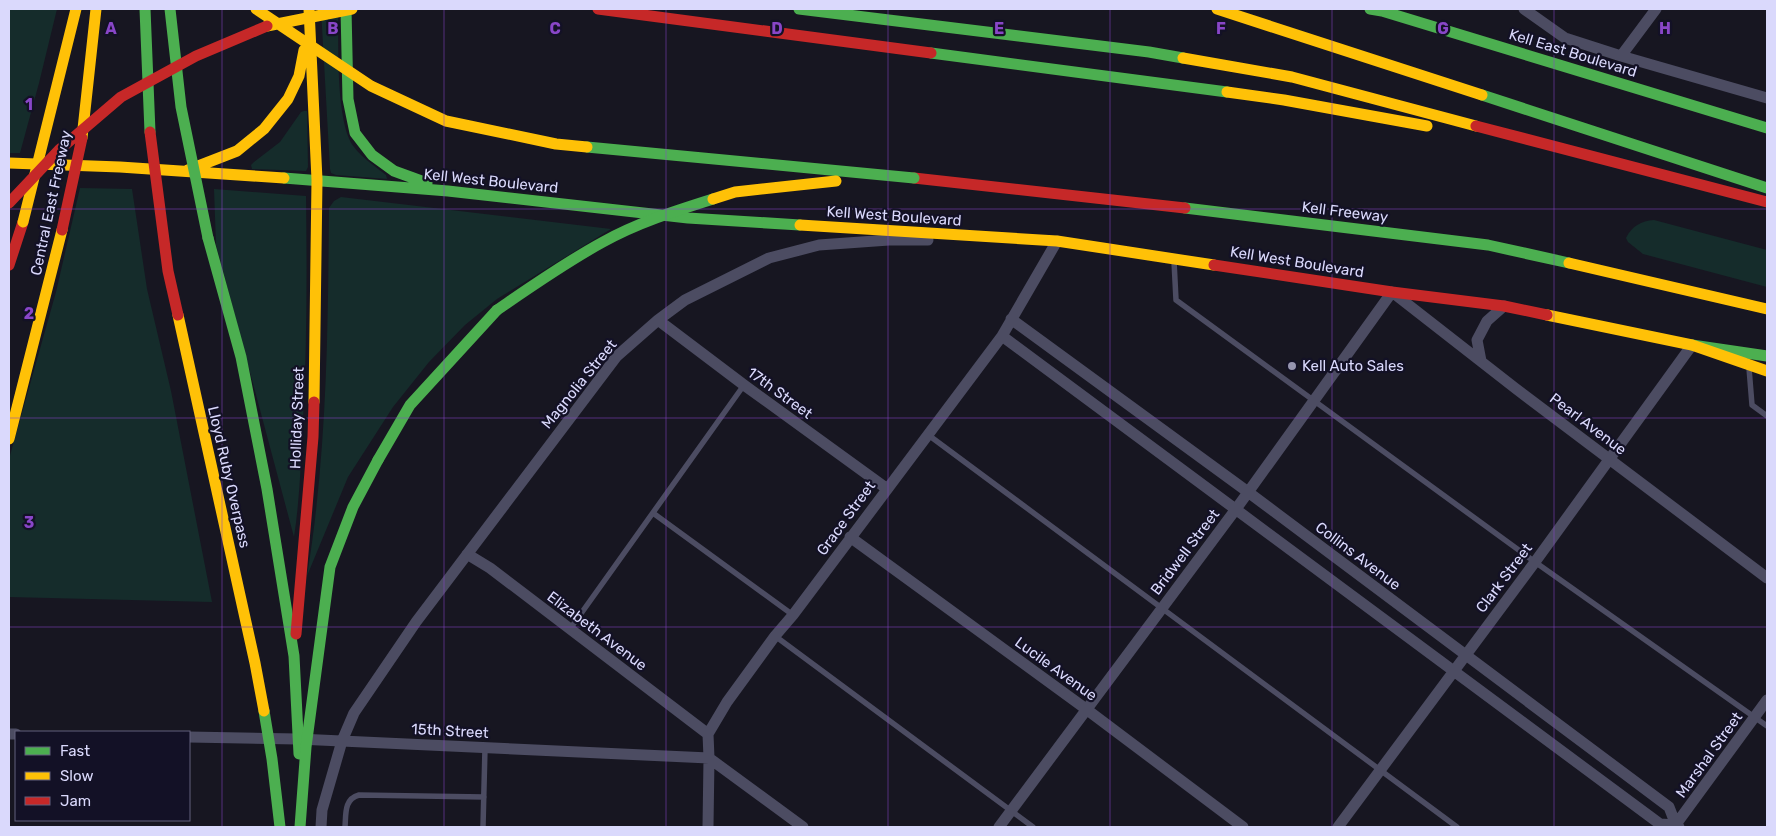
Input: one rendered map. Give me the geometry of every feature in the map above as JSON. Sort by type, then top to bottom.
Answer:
[{"type":"main road","points":[[9,265],[24,222],[76,9]]},
{"type":"main road","name":"Central East Freeway","points":[[9,439],[62,230],[82,138],[96,9]]},
{"type":"main road","name":"Lloyd Ruby Overpass","points":[[145,9],[150,132],[168,271],[255,663],[272,758],[280,827]]},
{"type":"main road","points":[[170,9],[181,107],[208,238],[241,357],[268,490],[294,656]]},
{"type":"main road","points":[[256,9],[372,86],[446,122],[556,144],[914,178]]},
{"type":"main road","name":"Holliday Street","points":[[305,827],[294,656],[313,436],[317,180],[309,9]]},
{"type":"main road","points":[[346,9],[348,99],[355,133],[372,155],[394,171],[448,191]]},
{"type":"main road","points":[[9,203],[59,150],[122,97],[196,56],[272,24],[352,9]]},
{"type":"main road","points":[[598,9],[1284,100],[1568,151]]},
{"type":"main road","points":[[799,9],[1149,52],[1292,77],[1767,202]]},
{"type":"main road","points":[[1217,9],[1767,188]]},
{"type":"main road","name":"Kell East Boulevard","points":[[1370,9],[1380,10],[1767,128]]},
{"type":"main road","points":[[183,172],[237,150],[264,129],[288,99],[299,76],[310,24]]},
{"type":"main road","name":"Kell West Boulevard","points":[[9,163],[317,180],[448,191],[688,218],[1057,241],[1392,292],[1504,306],[1692,345],[1749,366],[1767,370]]},
{"type":"main road","points":[[300,827],[306,747],[330,567],[353,507],[410,405],[456,353],[497,310],[548,275],[604,241],[663,215],[735,192],[830,181],[914,178]]},
{"type":"main road","name":"Kell Freeway","points":[[914,178],[1297,221],[1488,245],[1767,309]]},
{"type":"main road","points":[[1692,345],[1767,356]]},
{"type":"street","points":[[1524,9],[1565,38],[1767,98]]},
{"type":"street","points":[[1621,56],[1656,9]]},
{"type":"street","name":"Magnolia Street","points":[[321,827],[322,810],[342,741],[354,713],[416,622],[617,356],[658,320],[685,300],[769,258],[819,245],[889,240],[1057,241]]},
{"type":"street","name":"Grace Street","points":[[708,734],[727,702],[775,636],[793,615],[886,488],[1002,336],[1057,241]]},
{"type":"street","name":"Pearl Avenue","points":[[1392,292],[1767,578]]},
{"type":"street","name":"Bridwell Street","points":[[999,827],[1236,509],[1392,292]]},
{"type":"street","points":[[1481,361],[1477,340],[1487,321],[1504,306]]},
{"type":"street","name":"Collins Avenue","points":[[1011,319],[1248,492],[1669,807],[1677,826]]},
{"type":"street","name":"17th Street","points":[[658,320],[886,488]]},
{"type":"street","points":[[1002,336],[1660,824],[1677,826]]},
{"type":"street","name":"Clark Street","points":[[1338,827],[1535,562],[1692,345]]},
{"type":"street","name":"Lucile Avenue","points":[[850,537],[1243,827]]},
{"type":"street","name":"Elizabeth Avenue","points":[[467,554],[490,568],[708,734]]},
{"type":"street","name":"Marshal Street","points":[[1677,826],[1767,700]]},
{"type":"street","points":[[708,734],[708,827]]},
{"type":"street","name":"15th Street","points":[[190,737],[298,739],[709,758]]},
{"type":"street","points":[[709,758],[803,827]]},
{"type":"lane","points":[[1174,259],[1176,300],[1535,562],[1767,726]]},
{"type":"lane","points":[[1749,366],[1752,405],[1767,416]]},
{"type":"lane","points":[[570,629],[744,385]]},
{"type":"lane","points":[[927,434],[1457,827]]},
{"type":"lane","points":[[653,513],[793,615]]},
{"type":"lane","points":[[775,636],[1033,827]]},
{"type":"lane","points":[[483,827],[485,748]]},
{"type":"lane","points":[[345,827],[346,806],[353,797],[359,795],[484,797]]},
{"type":"green space","points":[[9,9],[57,9],[20,153],[9,153]]},
{"type":"green space","points":[[321,9],[338,9],[339,81],[348,135],[357,151],[386,175],[387,179],[331,173]]},
{"type":"green space","points":[[307,111],[308,167],[306,171],[252,169],[251,165],[280,142],[301,112]]},
{"type":"green space","points":[[80,188],[132,189],[147,289],[171,391],[212,602],[9,597],[9,459],[56,292]]},
{"type":"green space","points":[[214,189],[306,196],[304,392],[298,508],[294,537],[216,245]]},
{"type":"green space","points":[[341,197],[611,229],[497,299],[465,325],[429,362],[393,407],[348,477],[307,576],[319,484],[325,392],[329,208],[334,201]]},
{"type":"green space","points":[[1654,220],[1767,250],[1767,287],[1643,254],[1628,242],[1626,238],[1637,225]]},
{"type":"traffic: fast","points":[[145,9],[150,132]]},
{"type":"traffic: fast","points":[[170,9],[181,107],[208,238]]},
{"type":"traffic: fast","points":[[346,9],[348,99],[355,133],[372,155],[394,171],[427,183]]},
{"type":"traffic: fast","points":[[799,9],[1149,52],[1183,58]]},
{"type":"traffic: fast","points":[[1370,9],[1382,11],[1767,128]]},
{"type":"traffic: fast","points":[[931,53],[1227,92]]},
{"type":"traffic: fast","points":[[1482,95],[1767,188]]},
{"type":"traffic: fast","points":[[587,147],[914,178]]},
{"type":"traffic: fast","points":[[284,178],[448,191],[688,218],[800,225]]},
{"type":"traffic: fast","points":[[497,310],[562,266],[616,235],[656,218],[713,199]]},
{"type":"traffic: fast","points":[[1185,208],[1488,245],[1569,263]]},
{"type":"traffic: fast","points":[[208,238],[241,357],[267,489],[294,656]]},
{"type":"traffic: fast","points":[[378,460],[410,405],[497,310]]},
{"type":"traffic: fast","points":[[1692,345],[1767,356]]},
{"type":"traffic: fast","points":[[300,827],[306,747],[330,567],[353,507],[378,460]]},
{"type":"traffic: fast","points":[[294,656],[299,754]]},
{"type":"traffic: fast","points":[[264,711],[280,827]]},
{"type":"traffic: slow","points":[[23,222],[76,9]]},
{"type":"traffic: slow","points":[[82,138],[96,9]]},
{"type":"traffic: slow","points":[[256,9],[371,86],[446,121],[556,144],[587,147]]},
{"type":"traffic: slow","points":[[309,9],[317,180],[314,402]]},
{"type":"traffic: slow","points":[[267,26],[352,9]]},
{"type":"traffic: slow","points":[[1217,9],[1482,95]]},
{"type":"traffic: slow","points":[[188,170],[237,151],[264,129],[288,99],[299,76],[304,50]]},
{"type":"traffic: slow","points":[[1183,58],[1292,77],[1476,126]]},
{"type":"traffic: slow","points":[[1227,92],[1284,100],[1427,126]]},
{"type":"traffic: slow","points":[[9,163],[120,167],[284,178]]},
{"type":"traffic: slow","points":[[713,199],[735,192],[836,181]]},
{"type":"traffic: slow","points":[[800,225],[1057,241],[1214,265]]},
{"type":"traffic: slow","points":[[9,439],[62,230]]},
{"type":"traffic: slow","points":[[1569,263],[1767,309]]},
{"type":"traffic: slow","points":[[178,315],[264,711]]},
{"type":"traffic: slow","points":[[1547,315],[1692,345],[1767,371]]},
{"type":"traffic: jam","points":[[598,9],[931,53]]},
{"type":"traffic: jam","points":[[9,203],[59,150],[121,97],[196,56],[267,26]]},
{"type":"traffic: jam","points":[[1476,126],[1767,202]]},
{"type":"traffic: jam","points":[[150,132],[168,271],[178,315]]},
{"type":"traffic: jam","points":[[62,230],[82,138]]},
{"type":"traffic: jam","points":[[914,178],[1185,208]]},
{"type":"traffic: jam","points":[[9,265],[23,222]]},
{"type":"traffic: jam","points":[[1214,265],[1392,292],[1504,306],[1547,315]]},
{"type":"traffic: jam","points":[[296,634],[313,437],[314,402]]},
{"type":"place","name":"Kell Auto Sales","points":[[1292,366]]}]
